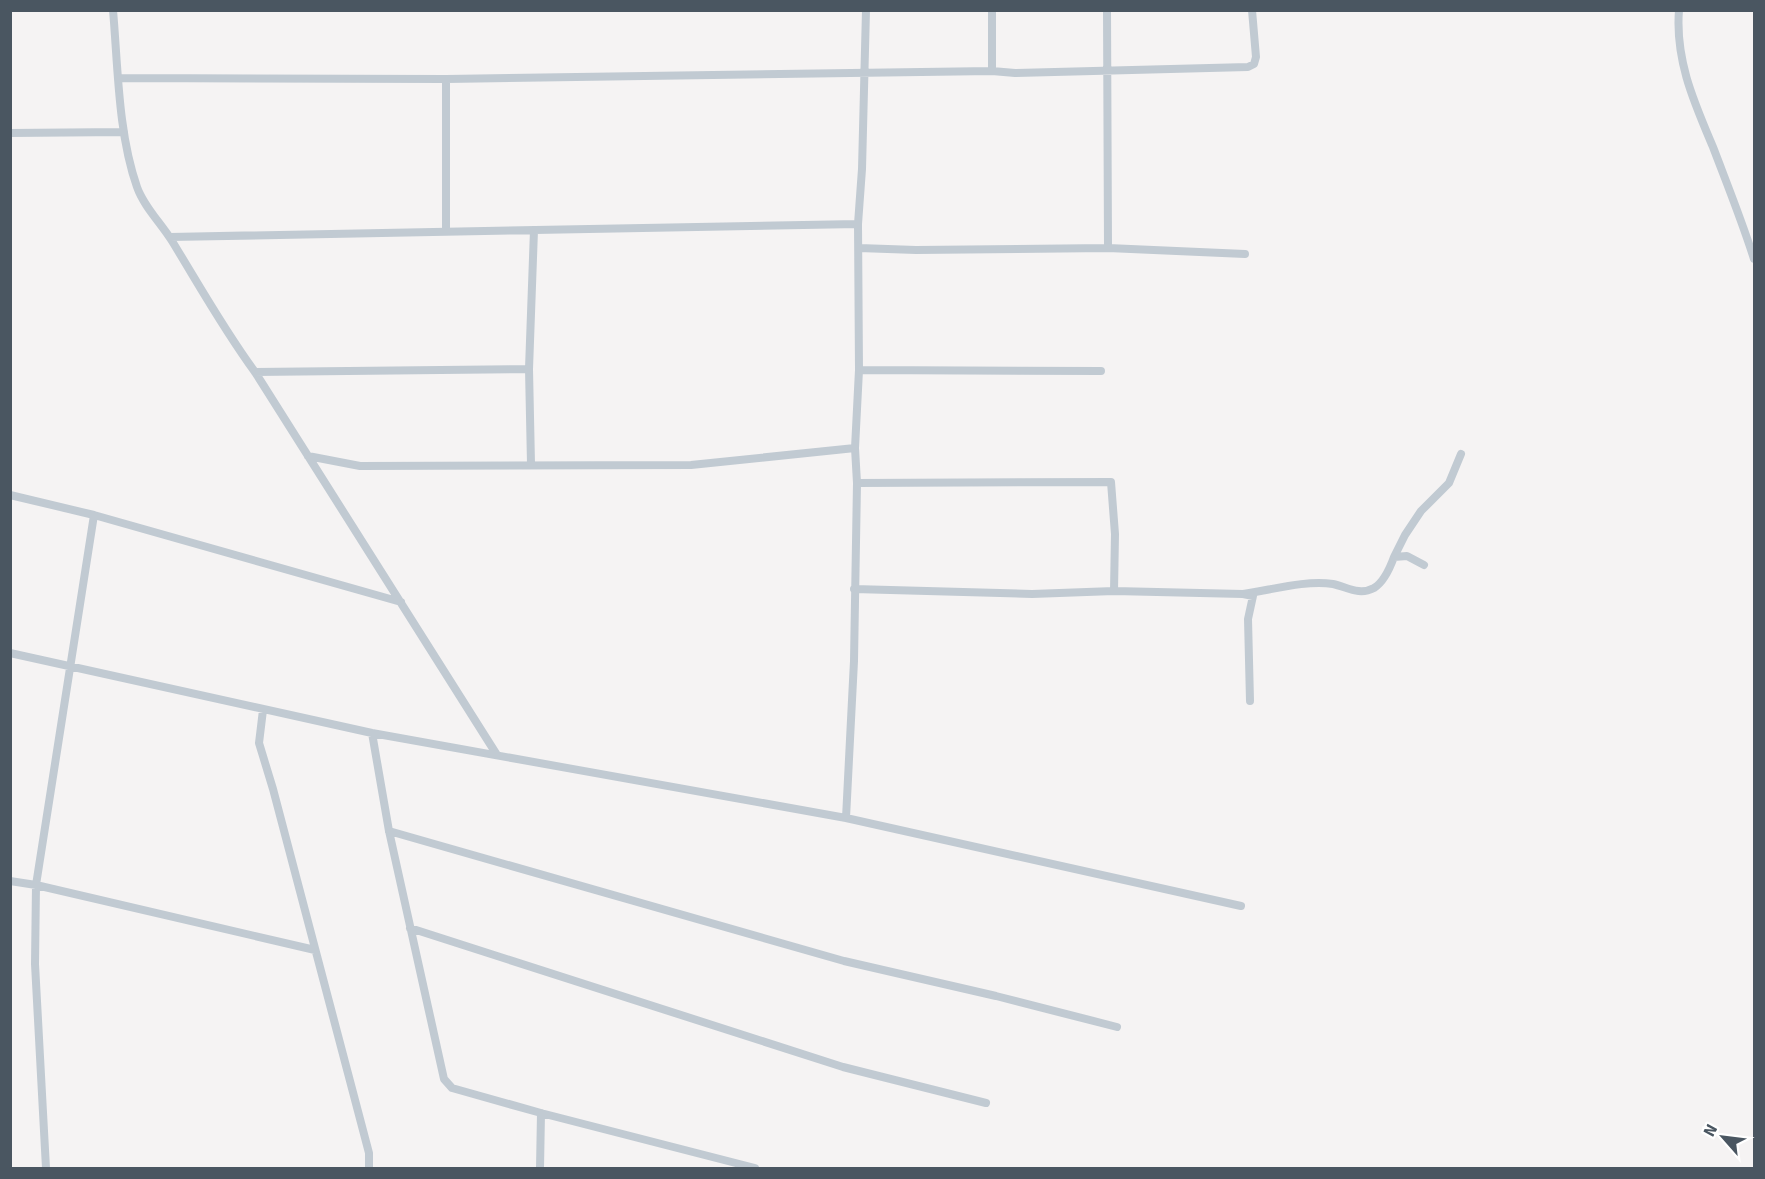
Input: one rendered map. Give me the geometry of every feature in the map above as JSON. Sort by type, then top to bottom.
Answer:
[{"type":"street","points":[[113,10],[124,132],[137,187],[144,202],[170,237],[235,345],[255,372],[497,755]]},
{"type":"street","points":[[846,818],[854,661],[857,483],[855,448],[859,370],[858,224],[862,169],[866,10]]},
{"type":"street","points":[[992,10],[992,71]]},
{"type":"street","points":[[1107,10],[1108,248]]},
{"type":"street","points":[[119,78],[446,79],[992,71],[1015,73],[1248,67],[1254,64],[1256,57],[1252,10]]},
{"type":"street","points":[[1679,10],[1681,59],[1688,87],[1755,259]]},
{"type":"street","points":[[446,79],[446,231]]},
{"type":"street","points":[[10,133],[124,132]]},
{"type":"street","points":[[170,237],[858,224]]},
{"type":"street","points":[[531,464],[529,369],[534,230]]},
{"type":"street","points":[[859,248],[916,250],[1108,248],[1245,254]]},
{"type":"street","points":[[255,372],[529,369]]},
{"type":"street","points":[[859,370],[1101,371]]},
{"type":"street","points":[[308,456],[360,466],[691,465],[855,448]]},
{"type":"street","points":[[854,589],[1032,594],[1114,591],[1243,594],[1316,584],[1333,584],[1360,592],[1366,591],[1380,584],[1405,535],[1421,511],[1449,483],[1461,454]]},
{"type":"street","points":[[857,483],[1111,482],[1115,534],[1114,591]]},
{"type":"street","points":[[10,495],[94,515],[401,602]]},
{"type":"street","points":[[46,1168],[41,1041],[35,964],[36,885],[94,515]]},
{"type":"street","points":[[1394,557],[1407,556],[1425,565]]},
{"type":"street","points":[[1243,594],[1253,596],[1248,619],[1250,701]]},
{"type":"street","points":[[10,653],[372,734],[846,818],[1241,906]]},
{"type":"street","points":[[263,710],[260,743],[369,1154],[369,1168]]},
{"type":"street","points":[[372,734],[389,831],[444,1079],[452,1088],[755,1168]]},
{"type":"street","points":[[389,831],[844,961],[996,996],[1116,1027]]},
{"type":"street","points":[[10,880],[315,950]]},
{"type":"street","points":[[410,928],[843,1067],[986,1103]]},
{"type":"street","points":[[540,1168],[541,1113]]}]
